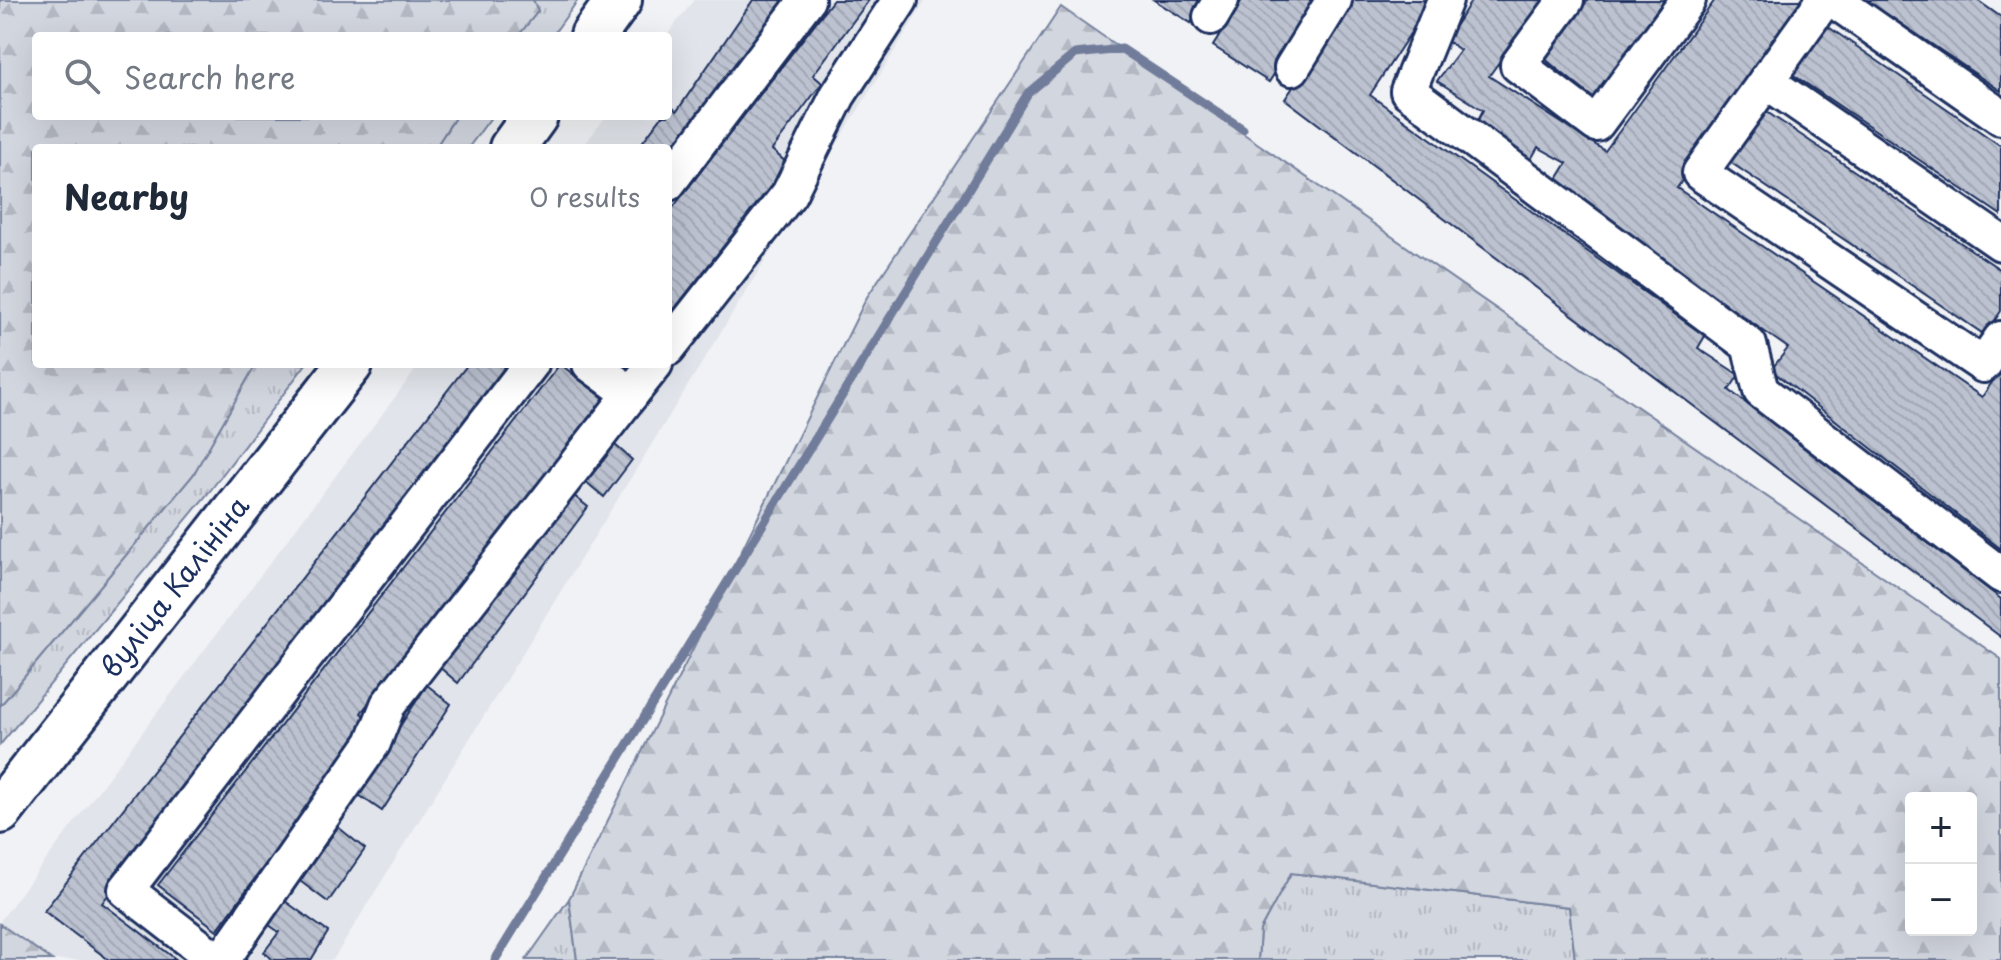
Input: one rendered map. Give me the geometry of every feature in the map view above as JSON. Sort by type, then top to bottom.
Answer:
[{"type":"main road","points":[[596,32],[619,0]]},
{"type":"main road","points":[[515,144],[532,120]]},
{"type":"main road","name":"вуліца Калініна","points":[[0,811],[347,368]]},
{"type":"lane","points":[[672,178],[807,0]]},
{"type":"lane","points":[[672,343],[789,194],[838,95],[900,0]]},
{"type":"lane","points":[[1292,68],[1334,0]]},
{"type":"lane","points":[[1445,0],[1408,91],[1749,345],[1761,391],[2001,575]]},
{"type":"lane","points":[[1566,0],[1518,65],[1596,124],[1688,0]]},
{"type":"lane","points":[[1824,0],[1700,173],[1983,365],[2001,339]]},
{"type":"lane","points":[[1834,0],[2001,117]]},
{"type":"lane","points":[[1766,81],[2001,243]]},
{"type":"lane","points":[[216,960],[126,890],[528,368]]},
{"type":"lane","points":[[595,368],[631,394]]},
{"type":"lane","points":[[222,960],[373,743],[388,705],[652,368]]},
{"type":"shaded area","points":[[694,0],[926,0],[333,960],[52,960],[0,924],[417,368],[672,368],[672,144],[585,144],[603,120],[672,120],[672,32],[669,32]]},
{"type":"green space","points":[[0,0],[533,0],[538,11],[521,32],[32,32],[32,120],[453,120],[438,144],[32,144],[32,368],[254,368],[193,475],[0,706]]},
{"type":"green space","points":[[533,0],[578,0],[555,32],[521,32],[538,11]]},
{"type":"green space","points":[[1061,7],[2001,659],[2001,960],[1575,960],[1569,907],[1291,873],[1260,930],[1258,960],[577,960],[569,899],[867,297]]},
{"type":"green space","points":[[453,120],[489,120],[471,144],[438,144]]},
{"type":"green space","points":[[254,368],[303,368],[210,491],[0,745],[0,706],[193,475]]},
{"type":"green space","points":[[1291,873],[1569,907],[1575,960],[1258,960],[1260,930]]},
{"type":"green space","points":[[569,899],[577,960],[526,960]]},
{"type":"green space","points":[[0,924],[52,960],[0,960]]},
{"type":"building","points":[[753,0],[785,0],[672,153],[672,144],[641,144],[659,120],[672,120],[672,107],[677,111]]},
{"type":"building","points":[[833,0],[869,0],[813,75],[822,83],[772,150],[788,164],[672,312],[672,209]]},
{"type":"building","points":[[1154,0],[1205,0],[1191,23]]},
{"type":"building","points":[[1242,0],[1321,0],[1269,82],[1213,46]]},
{"type":"building","points":[[1352,0],[1432,0],[1370,95],[1705,336],[1698,348],[1739,375],[1729,390],[2001,599],[2001,637],[1285,99]]},
{"type":"building","points":[[1472,0],[1544,0],[1489,76],[1605,151],[1715,0],[1808,0],[1677,188],[1982,397],[2001,369],[2001,549],[1771,370],[1788,348],[1554,184],[1567,163],[1538,147],[1529,163],[1476,124],[1483,110],[1437,81],[1460,50],[1446,40]]},
{"type":"building","points":[[1588,0],[1664,0],[1593,98],[1545,59]]},
{"type":"building","points":[[1866,0],[1977,0],[2001,17],[2001,91]]},
{"type":"building","points":[[1827,26],[2001,146],[2001,215],[1792,74]]},
{"type":"building","points":[[1764,110],[2001,270],[2001,311],[1985,335],[1727,160]]},
{"type":"building","points":[[465,368],[514,368],[102,903],[177,960],[109,960],[44,911]]},
{"type":"building","points":[[557,368],[565,368],[604,398],[361,713],[370,722],[217,930],[158,885]]},
{"type":"building","points":[[614,444],[632,460],[604,497],[585,481]]},
{"type":"building","points":[[568,491],[588,507],[458,683],[437,665]]},
{"type":"building","points":[[427,685],[451,704],[382,811],[356,793]]},
{"type":"building","points":[[338,827],[365,849],[328,902],[300,881]]},
{"type":"building","points":[[285,901],[328,932],[311,960],[273,960],[264,952],[279,932],[269,925]]},
{"type":"waterway","points":[[495,960],[1028,93],[1075,54],[1122,49],[1243,129]]}]
